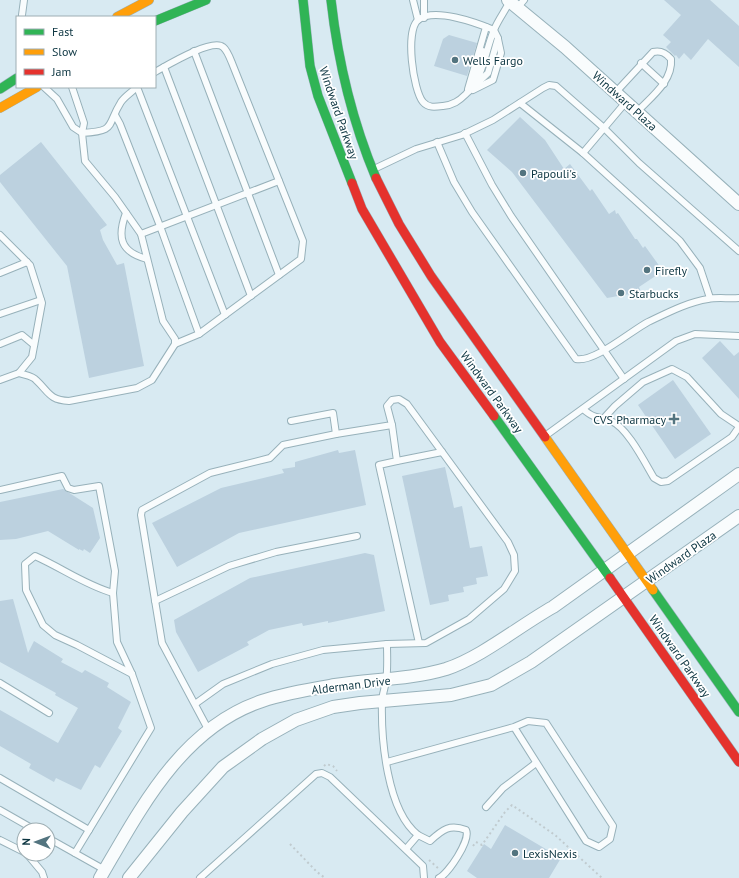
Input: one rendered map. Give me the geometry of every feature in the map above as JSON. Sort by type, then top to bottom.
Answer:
[{"type":"main road","points":[[119,16],[149,0]]},
{"type":"main road","points":[[156,21],[206,0]]},
{"type":"main road","name":"Windward Parkway","points":[[303,0],[310,66],[318,96],[362,209],[440,342],[556,500],[739,762]]},
{"type":"main road","name":"Windward Parkway","points":[[331,0],[338,53],[353,113],[372,169],[404,233],[431,276],[739,712]]},
{"type":"main road","points":[[0,89],[16,79]]},
{"type":"main road","points":[[0,108],[35,88]]},
{"type":"street","name":"Windward Plaza","points":[[515,2],[739,204]]},
{"type":"street","points":[[627,553],[739,474]]},
{"type":"street","name":"Windward Plaza","points":[[624,598],[739,516]]},
{"type":"street","name":"Alderman Drive","points":[[103,874],[157,783],[192,745],[209,731],[238,712],[261,701],[337,684],[386,681],[446,668],[488,649],[522,625],[553,607],[627,553]]},
{"type":"street","name":"Alderman Drive","points":[[129,878],[182,812],[223,767],[262,739],[296,720],[333,707],[451,695],[491,685],[531,662],[624,598]]},
{"type":"lane","points":[[22,16],[24,0]]},
{"type":"lane","points":[[413,0],[418,20]]},
{"type":"lane","points":[[424,0],[424,18]]},
{"type":"lane","points":[[468,92],[473,68],[490,28],[515,2]]},
{"type":"lane","points":[[446,16],[472,21],[490,28],[498,38],[488,73],[458,102],[431,107],[424,103],[416,91],[411,50],[412,28],[418,20],[446,16]]},
{"type":"lane","points":[[468,92],[482,71],[490,28]]},
{"type":"lane","points":[[19,373],[36,378],[48,394],[59,401],[76,400],[137,388],[152,380],[175,344],[199,334],[301,259],[303,241],[232,63],[223,47],[217,44],[194,51],[156,71]]},
{"type":"lane","points":[[194,51],[279,275]]},
{"type":"lane","points":[[615,93],[641,63],[653,52],[659,51],[667,54],[671,59],[672,65],[664,84],[637,112]]},
{"type":"lane","points":[[641,63],[664,84]]},
{"type":"lane","points":[[164,67],[251,296]]},
{"type":"lane","points":[[372,169],[416,149],[465,133],[493,120],[549,85],[556,86],[604,128],[639,163],[739,251]]},
{"type":"lane","points":[[45,88],[57,99],[73,127],[82,133],[101,132],[111,125],[122,101],[136,88]]},
{"type":"lane","points":[[72,88],[84,123],[82,133],[85,161],[141,234],[163,321],[175,339],[175,344]]},
{"type":"lane","points":[[137,88],[225,315]]},
{"type":"lane","points":[[583,153],[626,102]]},
{"type":"lane","points":[[520,103],[583,153],[680,242],[700,268],[710,298]]},
{"type":"lane","points":[[115,116],[120,124],[160,226],[199,334]]},
{"type":"lane","points":[[465,133],[492,185],[511,216],[624,379]]},
{"type":"lane","points":[[437,142],[454,182],[472,212],[576,359],[581,360],[604,350],[648,322],[694,302],[710,298],[739,298]]},
{"type":"lane","points":[[141,234],[279,181]]},
{"type":"lane","points":[[126,213],[120,230],[126,248],[134,256],[147,259]]},
{"type":"lane","points":[[0,235],[30,265],[42,303],[32,357],[19,373],[0,380]]},
{"type":"lane","points":[[0,273],[27,262]]},
{"type":"lane","points":[[0,314],[41,300]]},
{"type":"lane","points":[[544,437],[676,341],[694,334],[739,336]]},
{"type":"lane","points":[[0,344],[22,335],[34,345]]},
{"type":"lane","points":[[583,409],[594,418],[611,421],[622,428],[654,478],[661,482],[668,481],[732,437],[739,427],[721,414],[687,377],[672,369],[643,382],[615,406],[603,419]]},
{"type":"lane","points":[[195,704],[223,684],[272,664],[323,650],[387,644],[426,643],[469,619],[504,589],[515,571],[514,555],[508,542],[407,404],[399,399],[392,400],[388,406],[397,461]]},
{"type":"lane","points":[[291,421],[333,413],[336,434]]},
{"type":"lane","points":[[209,731],[162,643],[140,515],[142,510],[210,473],[270,458],[283,445],[336,434],[392,425]]},
{"type":"lane","points":[[419,643],[379,465],[442,452]]},
{"type":"lane","points":[[0,490],[62,476],[68,488],[74,490],[99,486],[115,571],[113,593],[117,642],[132,674],[150,728],[75,853]]},
{"type":"lane","points":[[155,601],[229,566],[276,552],[357,536]]},
{"type":"lane","points":[[113,593],[96,588],[54,564],[35,556],[25,564],[26,590],[43,626],[55,635],[77,644],[132,674]]},
{"type":"lane","points":[[387,644],[386,681],[382,701],[390,787],[396,803],[411,830],[430,841],[439,832],[456,826],[466,830],[468,836],[461,850],[445,874],[439,878]]},
{"type":"lane","points":[[0,683],[49,713]]},
{"type":"lane","points":[[387,762],[514,727],[528,721],[546,723],[613,826],[610,839],[599,847],[586,841],[514,727]]},
{"type":"lane","points":[[486,807],[503,788],[536,762]]},
{"type":"lane","points":[[200,878],[316,774],[322,773],[330,777],[360,808],[423,866],[424,878]]},
{"type":"lane","points":[[0,778],[89,830]]},
{"type":"lane","points":[[0,810],[21,822]]},
{"type":"lane","points":[[406,849],[418,835]]},
{"type":"lane","points":[[0,840],[16,848]]},
{"type":"lane","points":[[56,842],[75,853],[103,874]]},
{"type":"lane","points":[[34,862],[42,872],[44,878]]},
{"type":"path","points":[[472,848],[476,842],[482,845],[505,812],[512,805],[555,835],[602,878]]},
{"type":"path","points":[[290,844],[317,872],[326,878]]},
{"type":"building","points":[[664,0],[710,0],[739,26],[739,67],[708,39],[691,60],[684,53],[679,59],[676,55],[675,56],[666,47],[671,42],[663,35],[681,15]]},
{"type":"building","name":"Wells Fargo","points":[[449,35],[477,43],[467,76],[434,66],[443,39]]},
{"type":"building","points":[[520,117],[545,140],[564,169],[570,164],[590,191],[592,189],[609,214],[615,210],[616,214],[618,213],[635,239],[637,239],[643,248],[645,246],[663,271],[639,287],[641,292],[607,298],[512,172],[487,150]]},
{"type":"building","points":[[41,142],[107,225],[100,230],[103,240],[117,265],[124,263],[144,366],[89,378],[67,266],[0,182],[0,175]]},
{"type":"building","points":[[720,341],[734,356],[739,352],[739,399],[702,358]]},
{"type":"building","name":"CVS Pharmacy","points":[[673,380],[711,434],[675,459],[638,405]]},
{"type":"building","points":[[338,450],[339,453],[355,450],[366,505],[239,533],[177,567],[152,523],[221,488],[284,473],[282,469],[295,467],[295,462]]},
{"type":"building","points":[[445,467],[454,508],[462,506],[470,548],[482,546],[488,576],[476,578],[477,584],[463,587],[464,592],[448,595],[449,601],[430,605],[402,476]]},
{"type":"building","points":[[63,489],[93,508],[100,538],[90,553],[84,549],[83,551],[79,550],[48,531],[16,539],[0,540],[0,502]]},
{"type":"building","points":[[365,553],[374,555],[385,611],[328,623],[328,621],[303,626],[302,623],[269,630],[247,642],[249,645],[198,672],[176,632],[174,620],[250,578]]},
{"type":"building","points":[[13,599],[28,653],[34,641],[63,659],[61,662],[82,673],[85,670],[109,683],[107,687],[131,702],[118,728],[122,731],[100,768],[95,765],[81,790],[56,778],[54,782],[29,768],[31,764],[0,746],[0,710],[58,743],[78,708],[55,695],[56,693],[0,662],[0,601]]},
{"type":"building","name":"LexisNexis","points":[[505,825],[561,858],[549,878],[477,878],[467,871],[484,844],[491,849]]},
{"type":"traffic: fast","points":[[156,21],[206,0]]},
{"type":"traffic: fast","points":[[303,0],[310,66],[318,96],[352,183]]},
{"type":"traffic: fast","points":[[331,0],[347,91],[367,157],[376,178]]},
{"type":"traffic: fast","points":[[0,89],[16,79]]},
{"type":"traffic: fast","points":[[494,416],[610,578]]},
{"type":"traffic: fast","points":[[653,590],[739,712]]},
{"type":"traffic: slow","points":[[119,16],[149,0]]},
{"type":"traffic: slow","points":[[0,108],[35,88]]},
{"type":"traffic: slow","points":[[545,437],[653,590]]},
{"type":"traffic: jam","points":[[376,178],[399,224],[431,276],[545,437]]},
{"type":"traffic: jam","points":[[352,183],[362,209],[440,342],[494,416]]},
{"type":"traffic: jam","points":[[610,578],[739,762]]},
{"type":"place","name":"Wells Fargo","points":[[455,60]]},
{"type":"place","name":"Papouli's","points":[[523,173]]},
{"type":"place","name":"Firefly","points":[[647,270]]},
{"type":"place","name":"Starbucks","points":[[621,293]]},
{"type":"place","name":"CVS Pharmacy","points":[[674,419]]},
{"type":"place","name":"LexisNexis","points":[[515,853]]}]
